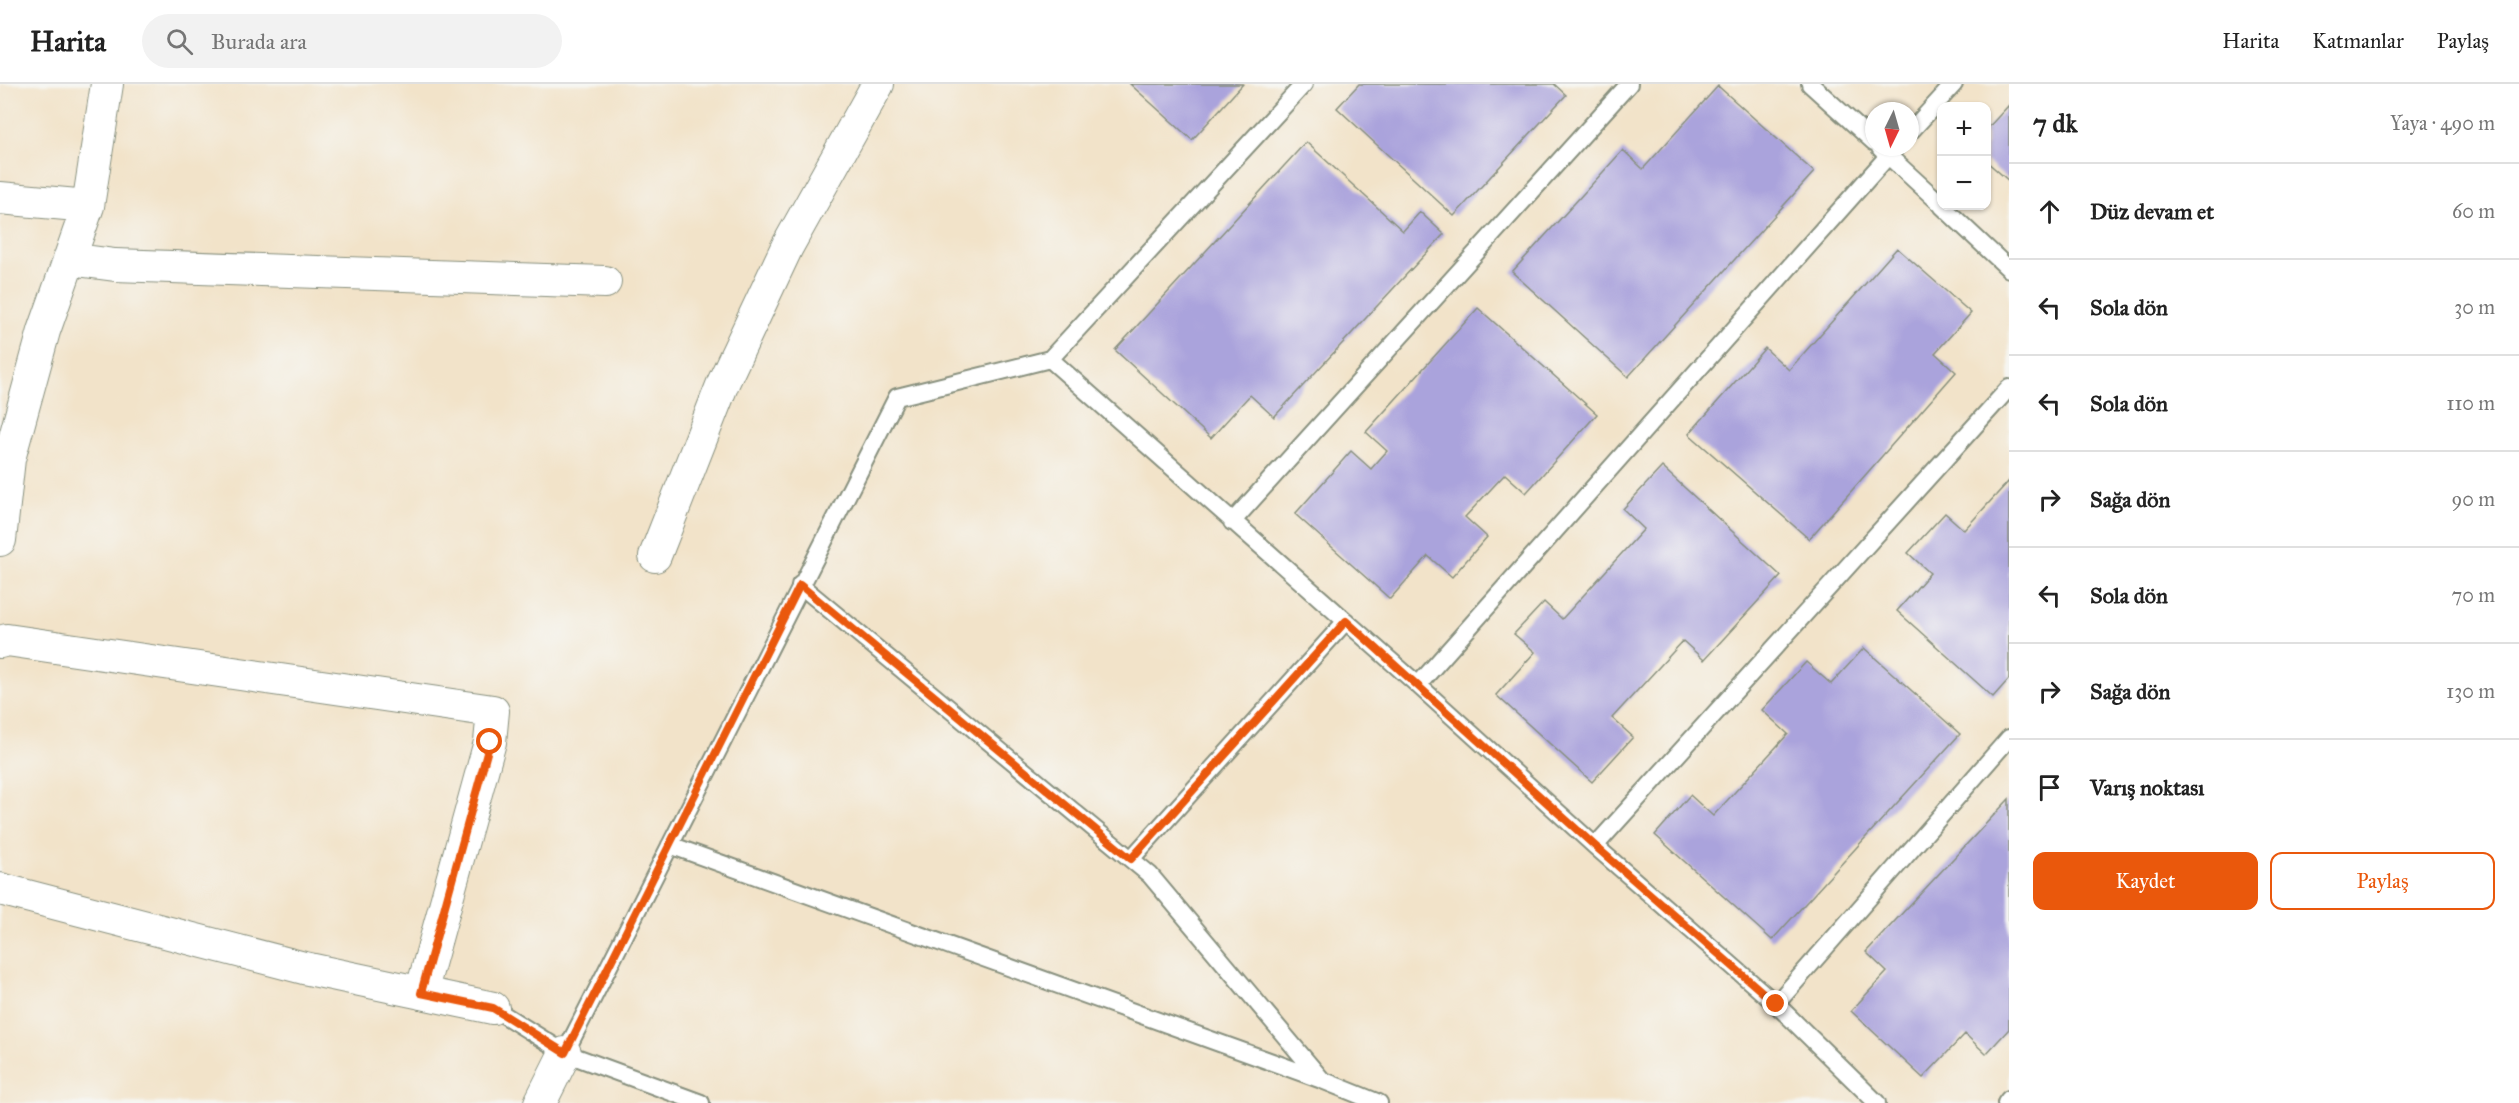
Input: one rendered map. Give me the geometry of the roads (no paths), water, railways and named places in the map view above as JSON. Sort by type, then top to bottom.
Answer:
[{"type":"street","points":[[0,540],[9,459],[44,331],[88,206],[107,84]]},
{"type":"street","points":[[655,556],[723,383],[787,247],[878,84]]},
{"type":"street","points":[[0,198],[88,206]]},
{"type":"street","points":[[69,259],[115,265],[605,282]]},
{"type":"street","points":[[0,642],[7,640],[493,711],[490,742],[421,993]]},
{"type":"street","points":[[0,889],[304,968],[493,1008]]},
{"type":"street","points":[[540,1103],[565,1053]]},
{"type":"lane","points":[[565,1053],[897,397],[1050,359],[1304,84]]},
{"type":"lane","points":[[1232,522],[1629,84]]},
{"type":"lane","points":[[1810,84],[1865,134]]},
{"type":"lane","points":[[1919,122],[1954,84]]},
{"type":"lane","points":[[1418,686],[1883,156]]},
{"type":"lane","points":[[1894,156],[1937,200]]},
{"type":"lane","points":[[1947,210],[2009,269]]},
{"type":"lane","points":[[1050,359],[1346,621],[1595,846],[1776,1004],[1877,1103]]},
{"type":"lane","points":[[1595,846],[2009,388]]},
{"type":"lane","points":[[800,585],[1150,875],[1322,1080]]},
{"type":"lane","points":[[1131,859],[1346,621]]},
{"type":"lane","points":[[1776,1004],[2009,738]]},
{"type":"lane","points":[[670,845],[1322,1080],[1379,1103]]},
{"type":"lane","points":[[493,1008],[565,1053],[701,1103]]},
{"type":"lane","points":[[2006,1103],[2009,1099]]}]
